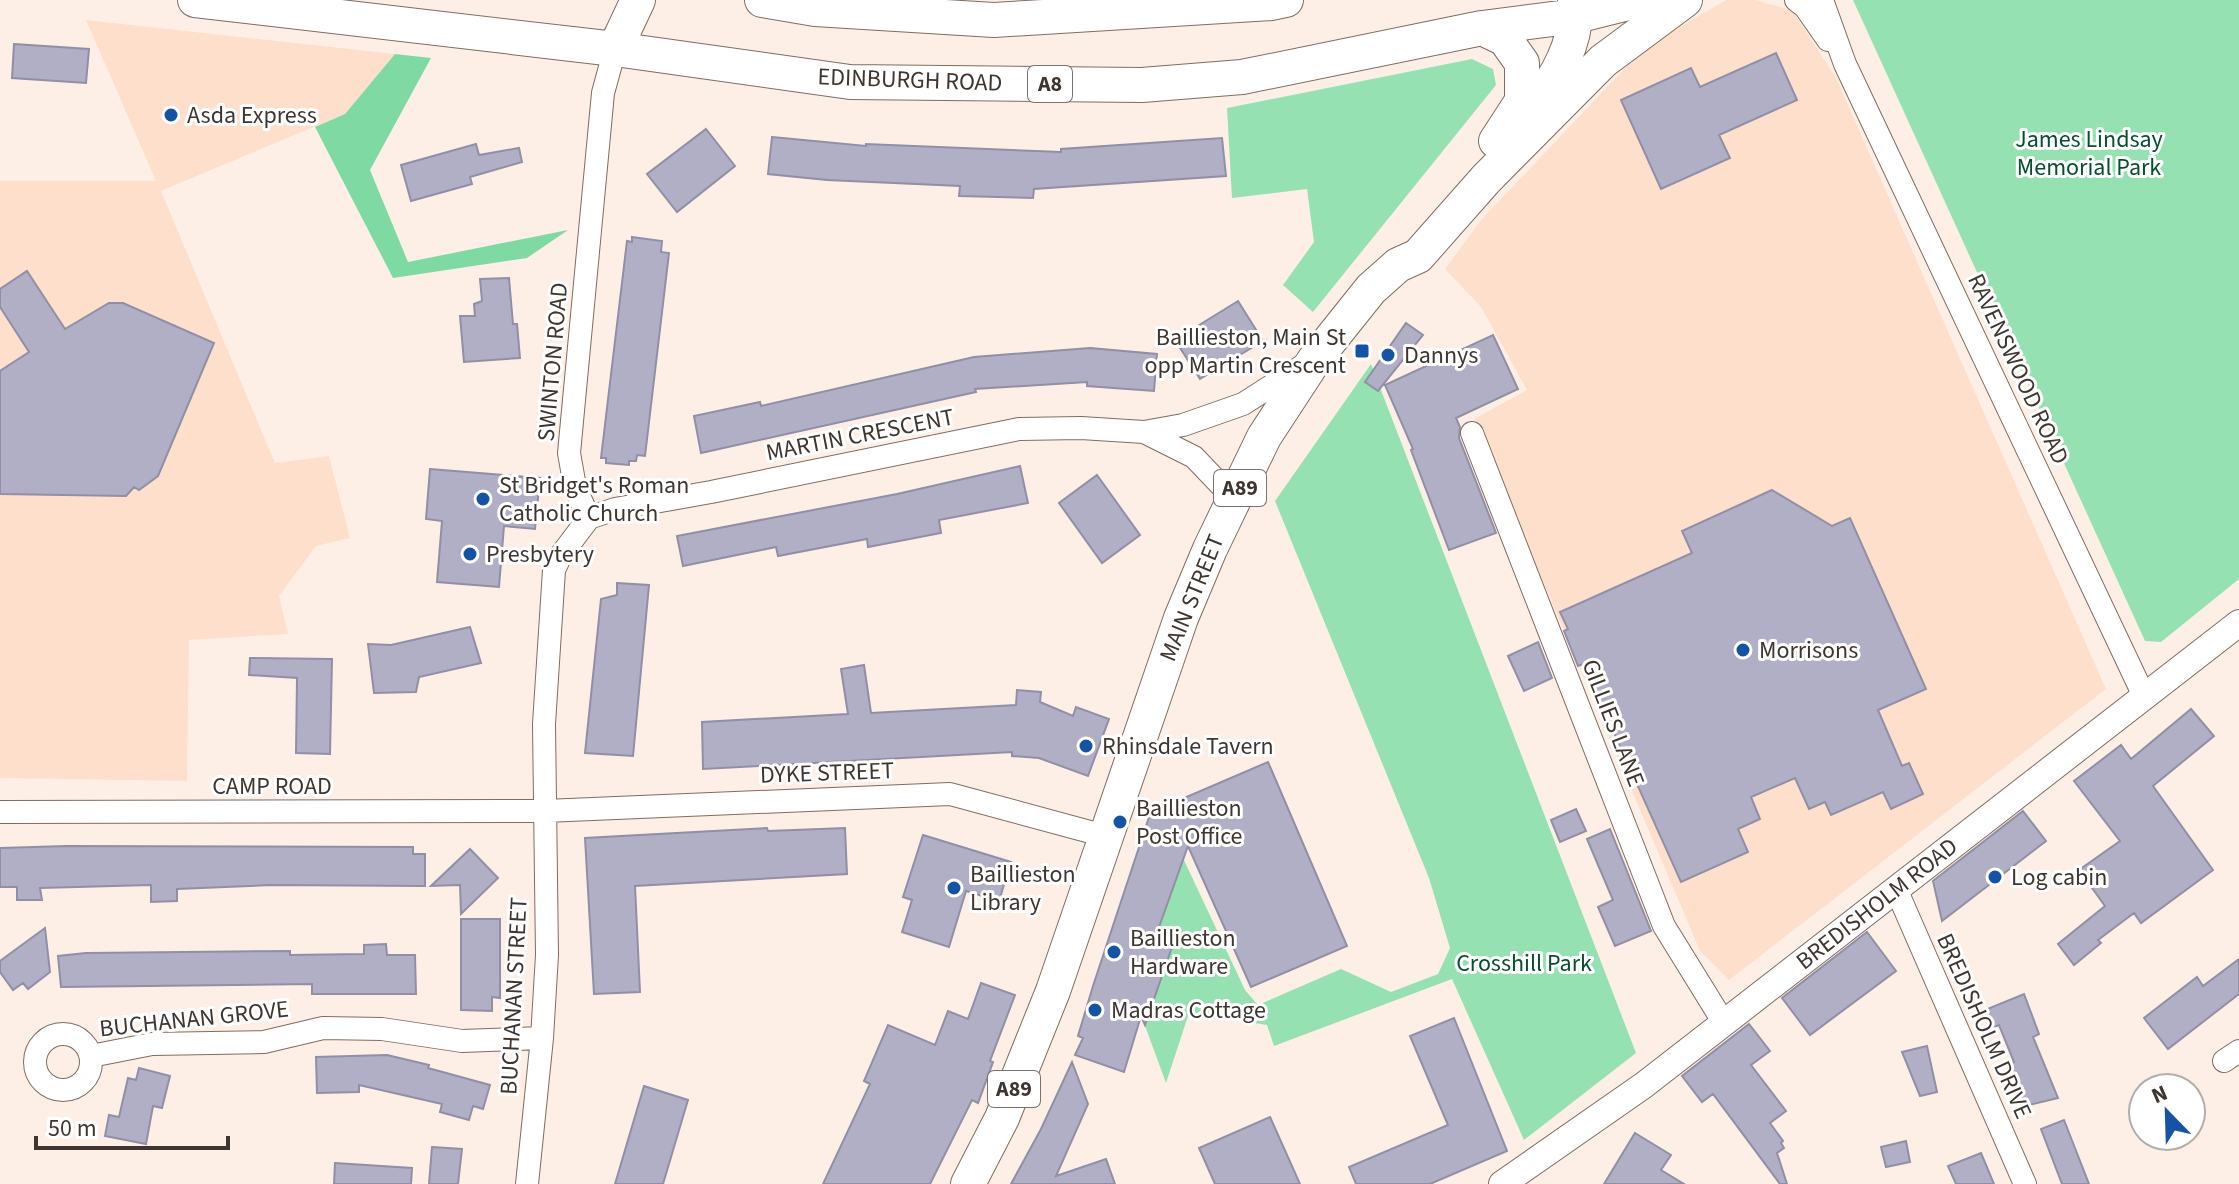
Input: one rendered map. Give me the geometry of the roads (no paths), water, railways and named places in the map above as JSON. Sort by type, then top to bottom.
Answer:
[{"type":"main road","name":"EDINBURGH ROAD","points":[[195,0],[615,49],[850,82],[1142,85],[1242,77],[1576,8]]},
{"type":"main road","points":[[615,49],[638,0]]},
{"type":"main road","points":[[762,0],[815,9],[994,20],[1286,0]]},
{"type":"main road","name":"A8","points":[[1576,8],[1640,0]]},
{"type":"main road","name":"A89","points":[[1398,265],[1418,256],[1486,179],[1603,61],[1685,0]]},
{"type":"main road","name":"A89","points":[[1398,265],[1401,248],[1417,222],[1551,84],[1560,67],[1576,8]]},
{"type":"main road","points":[[1482,28],[1505,39],[1522,63],[1522,101],[1496,141]]},
{"type":"main road","name":"MAIN STREET","points":[[1105,836],[1181,618],[1264,437],[1315,359],[1371,289],[1398,265]]},
{"type":"main road","name":"A89","points":[[968,1184],[1002,1118],[1050,1000],[1105,836]]},
{"type":"street","name":"RAVENSWOOD ROAD","points":[[1796,0],[1805,7],[1845,64]]},
{"type":"street","name":"RAVENSWOOD ROAD","points":[[1822,0],[1845,64],[2144,696]]},
{"type":"street","name":"SWINTON ROAD","points":[[589,518],[575,487],[569,453],[603,93],[615,49]]},
{"type":"street","name":"MARTIN CRESCENT","points":[[589,518],[615,509],[1019,429],[1081,428],[1144,432],[1183,425],[1243,404],[1294,369],[1315,359]]},
{"type":"street","name":"MARTIN CRESCENT","points":[[1144,432],[1194,457],[1234,499]]},
{"type":"street","name":"GILLIES LANE","points":[[1472,433],[1664,926],[1724,1023]]},
{"type":"street","points":[[545,811],[544,724],[554,570],[561,555],[589,518]]},
{"type":"street","name":"BREDISHOLM ROAD","points":[[1508,1183],[1644,1085],[2239,623]]},
{"type":"street","name":"DYKE STREET","points":[[545,811],[950,794],[1105,836]]},
{"type":"street","name":"CAMP ROAD","points":[[0,812],[545,811]]},
{"type":"street","name":"BUCHANAN STREET","points":[[527,1184],[547,955],[545,811]]},
{"type":"street","name":"BREDISHOLM DRIVE","points":[[1896,889],[2025,1184]]},
{"type":"street","name":"BUCHANAN GROVE","points":[[91,1056],[152,1044],[264,1042],[323,1028],[382,1029],[462,1041],[542,1038]]},
{"type":"place","name":"Asda Express","points":[[171,115]]},
{"type":"place","name":"Baillieston, Main St opp Martin Crescent","points":[[1362,351]]},
{"type":"place","name":"Dannys","points":[[1388,355]]},
{"type":"place","name":"St Bridget's Roman Catholic Church","points":[[483,499]]},
{"type":"place","name":"Presbytery","points":[[470,554]]},
{"type":"place","name":"Morrisons","points":[[1743,650]]},
{"type":"place","name":"Rhinsdale Tavern","points":[[1086,746]]},
{"type":"place","name":"Baillieston Post Office","points":[[1120,822]]},
{"type":"place","name":"Log cabin","points":[[1995,877]]},
{"type":"place","name":"Baillieston Library","points":[[954,888]]},
{"type":"place","name":"Baillieston Hardware","points":[[1114,952]]},
{"type":"place","name":"Madras Cottage","points":[[1095,1010]]},
{"type":"park label","name":"James Lindsay Memorial Park","points":[[2089,153]]},
{"type":"park label","name":"Crosshill Park","points":[[1524,963]]}]
